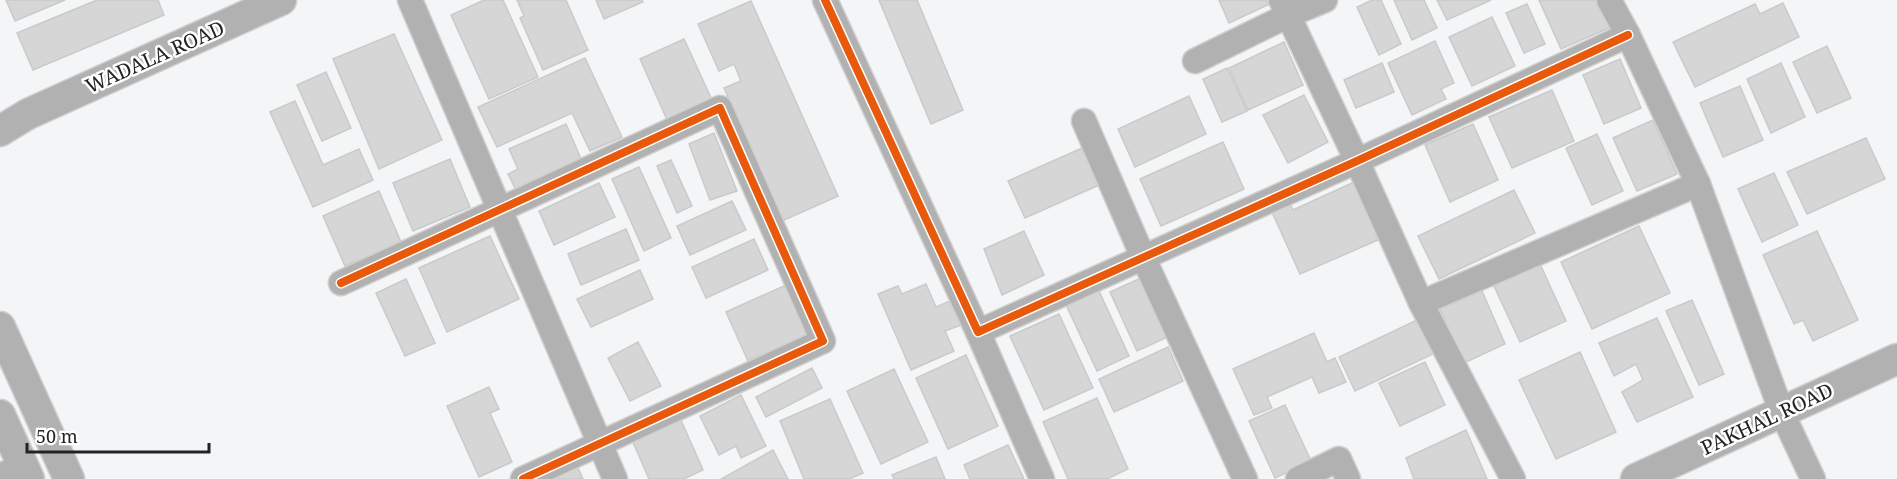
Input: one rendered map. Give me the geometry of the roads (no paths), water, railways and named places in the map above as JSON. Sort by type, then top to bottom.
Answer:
[{"type":"street","name":"WADALA ROAD","points":[[0,131],[28,114],[281,0]]},
{"type":"street","points":[[410,0],[615,479]]},
{"type":"street","points":[[825,0],[978,332],[1042,479]]},
{"type":"street","points":[[1195,61],[1285,8],[1325,0]]},
{"type":"street","points":[[1609,0],[1628,35],[1698,184],[1782,413],[1813,479]]},
{"type":"street","points":[[1285,8],[1421,303],[1513,479]]},
{"type":"street","points":[[978,332],[1357,161],[1628,35]]},
{"type":"street","points":[[340,283],[720,108],[823,341],[523,479]]},
{"type":"street","points":[[0,153],[28,114]]},
{"type":"street","points":[[1084,121],[1143,257],[1245,479]]},
{"type":"street","points":[[1421,303],[1698,184]]},
{"type":"street","points":[[0,327],[69,479]]},
{"type":"street","name":"PAKHAL ROAD","points":[[1636,479],[1897,358]]},
{"type":"street","points":[[0,415],[17,473]]},
{"type":"street","points":[[1298,479],[1339,459],[1348,479]]}]
